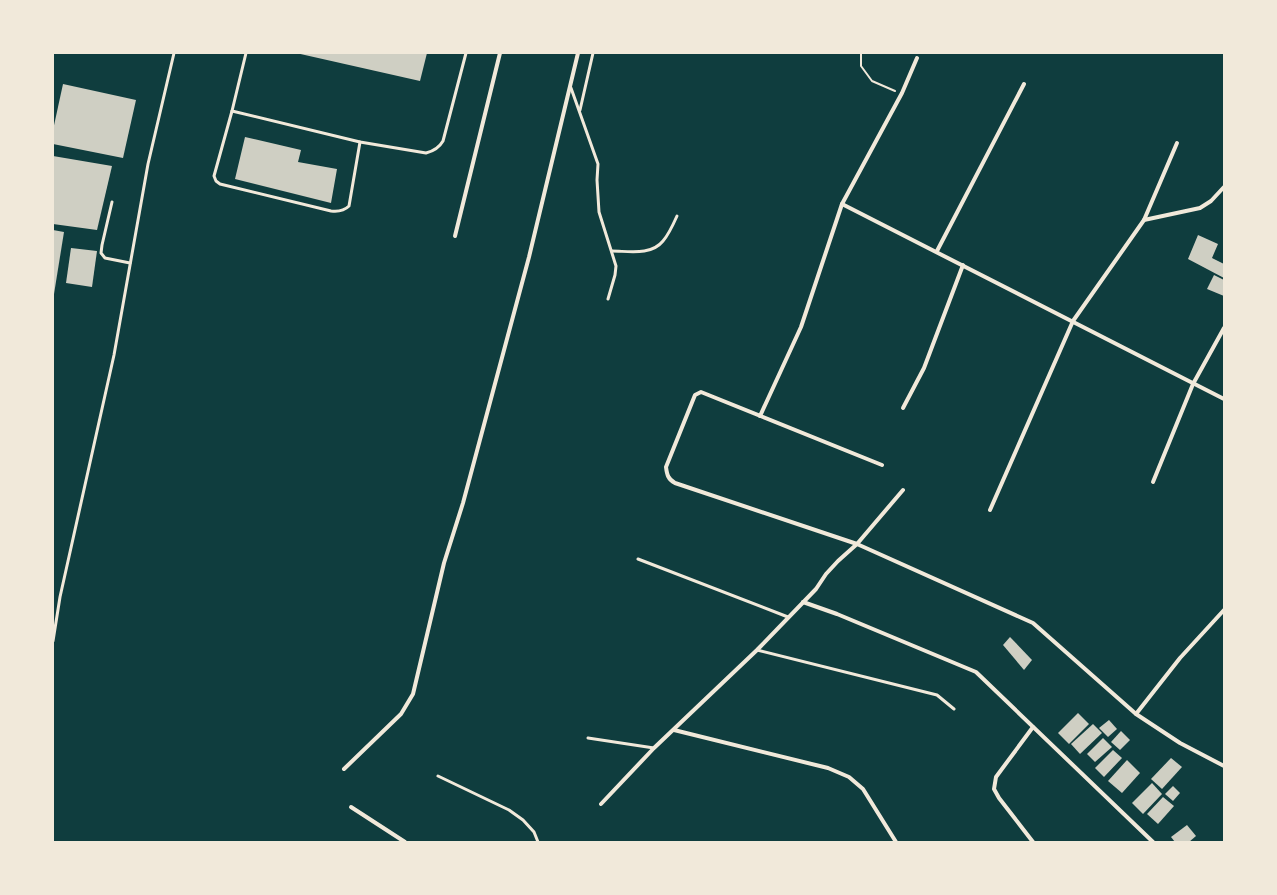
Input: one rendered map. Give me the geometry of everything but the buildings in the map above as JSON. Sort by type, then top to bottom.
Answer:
[{"type":"street","points":[[455,236],[500,53]]},
{"type":"street","points":[[344,769],[401,714],[413,694],[444,563],[464,503],[527,265],[571,88],[578,53]]},
{"type":"street","points":[[760,416],[800,327],[842,204],[902,93],[918,58]]},
{"type":"street","points":[[937,251],[1024,84]]},
{"type":"street","points":[[990,510],[1073,321],[1144,220],[1177,143]]},
{"type":"street","points":[[1144,220],[1200,208],[1211,201],[1224,187]]},
{"type":"street","points":[[842,204],[937,251],[1224,399]]},
{"type":"street","points":[[903,408],[924,368],[963,265]]},
{"type":"street","points":[[1153,482],[1193,384],[1224,328]]},
{"type":"street","points":[[882,464],[701,392],[695,395],[666,467],[667,476],[675,483],[857,544],[1033,624],[1136,714],[1180,743],[1224,766]]},
{"type":"street","points":[[601,804],[654,748],[757,650],[804,602],[816,589],[826,574],[857,544],[903,490]]},
{"type":"street","points":[[804,602],[844,616],[976,672],[1153,842]]},
{"type":"street","points":[[1136,714],[1180,658],[1224,610]]},
{"type":"street","points":[[1032,842],[998,798],[994,789],[996,777],[1033,727]]},
{"type":"street","points":[[674,730],[828,768],[849,777],[863,790],[896,842]]},
{"type":"street","points":[[351,807],[405,842]]},
{"type":"lane","points":[[53,641],[60,597],[114,355],[148,164],[174,53]]},
{"type":"lane","points":[[246,53],[214,176],[216,181],[220,184],[331,211],[337,212],[345,210],[349,206],[360,142]]},
{"type":"lane","points":[[232,111],[360,142],[426,153],[439,147],[443,141],[466,53]]},
{"type":"lane","points":[[580,110],[593,53]]},
{"type":"lane","points":[[571,88],[598,164],[597,180],[599,212],[616,266],[608,299]]},
{"type":"lane","points":[[112,202],[101,253],[105,258],[130,263]]},
{"type":"lane","points":[[612,251],[646,252],[655,248],[662,243],[677,216]]},
{"type":"lane","points":[[638,559],[788,617]]},
{"type":"lane","points":[[757,650],[937,695],[954,709]]},
{"type":"lane","points":[[588,738],[654,748]]},
{"type":"lane","points":[[438,776],[509,810],[523,820],[534,832],[538,842]]},
{"type":"path","points":[[861,53],[861,66],[872,81],[902,93]]}]
